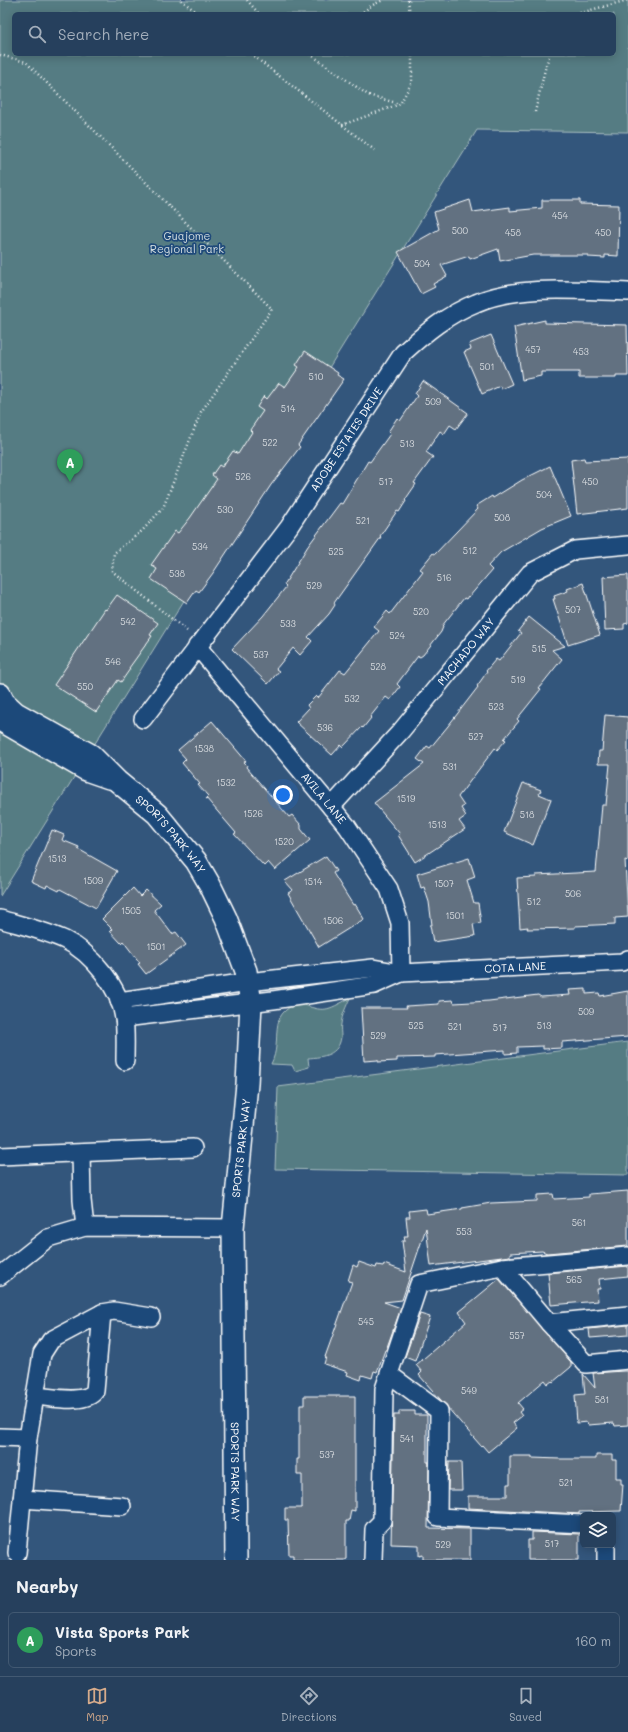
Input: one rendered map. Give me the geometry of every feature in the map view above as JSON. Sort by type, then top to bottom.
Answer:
[{"type":"street","name":"ADOBE ESTATES DRIVE","points":[[143,719],[197,646],[289,527],[403,353],[422,336],[460,310],[477,302],[503,295],[534,291],[628,292]]},
{"type":"street","name":"MACHADO WAY","points":[[331,807],[401,731],[530,573],[575,550],[628,545]]},
{"type":"street","name":"AVILA LANE","points":[[197,646],[351,832],[389,889],[400,923],[401,973]]},
{"type":"street","name":"SPORTS PARK WAY","points":[[0,694],[4,702],[16,713],[91,756],[117,781],[157,814],[196,861],[210,885],[226,918],[246,971],[251,1003],[247,1084],[233,1228],[236,1560]]},
{"type":"street","name":"SPORTS PARK WAY","points":[[0,720],[86,770],[117,781]]},
{"type":"street","points":[[0,919],[65,940],[86,954],[107,976],[119,1001],[124,1018],[125,1061]]},
{"type":"street","name":"COTA LANE","points":[[119,1001],[248,982],[373,968],[401,973],[622,962],[628,959]]},
{"type":"street","name":"COTA LANE","points":[[124,1018],[251,1003],[374,985],[401,973]]},
{"type":"street","points":[[0,1156],[193,1148]]},
{"type":"street","points":[[81,1153],[82,1200],[85,1227]]},
{"type":"street","points":[[2,1269],[48,1238],[85,1227],[233,1228]]},
{"type":"street","points":[[373,1560],[374,1529],[382,1521],[384,1389],[419,1284],[502,1267],[628,1256]]},
{"type":"street","points":[[502,1267],[586,1364],[628,1360]]},
{"type":"street","points":[[17,1553],[28,1438],[42,1354],[47,1345],[51,1340],[102,1313],[114,1311],[151,1317]]},
{"type":"street","points":[[35,1396],[77,1399],[87,1398],[92,1395],[95,1391],[102,1313]]},
{"type":"street","points":[[549,1323],[628,1315]]},
{"type":"street","points":[[390,1374],[439,1411],[438,1517],[580,1524]]},
{"type":"street","points":[[0,1437],[28,1438]]},
{"type":"street","points":[[22,1498],[122,1506]]},
{"type":"street","points":[[606,1548],[606,1560]]},
{"type":"path","points":[[181,0],[196,12]]},
{"type":"path","points":[[247,0],[257,12]]},
{"type":"path","points":[[363,12],[383,0]]},
{"type":"path","points":[[408,0],[410,12]]},
{"type":"path","points":[[583,12],[622,0],[628,0]]},
{"type":"path","points":[[0,55],[26,62],[272,309],[201,412],[163,508],[142,531],[114,554],[112,571],[188,631]]},
{"type":"path","points":[[254,56],[377,152]]},
{"type":"path","points":[[313,56],[368,95],[400,104]]},
{"type":"path","points":[[342,125],[400,104],[412,82],[412,56]]},
{"type":"path","points":[[535,112],[549,56]]},
{"type":"green space","name":"Guajome Regional Park","points":[[0,0],[628,0],[628,132],[477,130],[0,896]]},
{"type":"green space","points":[[350,998],[344,1011],[340,1043],[334,1051],[325,1056],[308,1058],[309,1067],[295,1071],[292,1065],[271,1064],[275,1055],[279,1021],[282,1014],[289,1008],[299,1003],[315,1008],[325,1009],[336,1006]]},
{"type":"green space","points":[[628,1042],[628,1175],[275,1169],[278,1087]]},
{"type":"building","points":[[470,200],[473,212],[510,207],[510,211],[542,208],[542,200],[580,200],[580,204],[619,205],[618,256],[605,255],[605,258],[588,257],[588,255],[533,255],[500,261],[498,249],[470,259],[469,256],[441,265],[447,276],[433,284],[435,287],[421,294],[398,252],[439,229],[434,212]]},
{"type":"building","points":[[545,320],[545,323],[627,325],[628,376],[616,376],[616,378],[579,378],[579,372],[541,372],[541,376],[522,380],[514,327]]},
{"type":"building","points":[[491,335],[512,384],[501,389],[500,386],[482,394],[464,352],[471,349],[469,344]]},
{"type":"building","points":[[305,351],[338,373],[337,375],[344,379],[298,445],[300,447],[271,485],[213,573],[199,592],[196,590],[187,603],[151,579],[157,569],[151,565],[175,531],[178,533],[190,518],[217,479],[212,475],[219,465],[222,467],[233,451],[238,454],[252,432],[250,430],[263,411],[257,407],[264,396],[267,399],[279,383],[285,387],[299,367],[296,365]]},
{"type":"building","points":[[423,381],[468,413],[456,429],[450,425],[444,434],[440,431],[426,452],[433,457],[414,483],[416,484],[399,512],[397,511],[380,536],[381,537],[334,603],[335,605],[329,614],[308,637],[312,641],[300,655],[293,648],[276,669],[279,671],[268,684],[232,649],[263,616],[286,587],[284,585],[308,546],[340,503],[342,504],[368,461],[370,462],[390,434],[388,432],[397,418],[400,421],[417,396],[415,394]]},
{"type":"building","points":[[584,458],[585,461],[628,459],[628,508],[577,514],[571,460]]},
{"type":"building","points":[[550,466],[571,516],[542,528],[501,552],[488,566],[492,570],[469,597],[468,596],[466,599],[464,598],[442,626],[441,632],[423,655],[420,657],[418,656],[397,684],[400,687],[390,700],[386,697],[363,728],[362,727],[343,747],[341,745],[332,755],[296,722],[309,708],[307,705],[316,696],[318,698],[340,670],[345,673],[379,631],[374,627],[387,611],[390,614],[423,571],[420,569],[433,553],[435,554],[478,509],[476,506]]},
{"type":"building","points":[[628,575],[628,623],[624,624],[624,629],[605,630],[603,577]]},
{"type":"building","points":[[583,583],[600,635],[568,645],[553,599],[555,599],[554,596],[568,591],[567,589]]},
{"type":"building","points":[[117,595],[158,623],[150,635],[152,636],[121,682],[118,680],[96,712],[54,685],[105,609],[106,610]]},
{"type":"building","points":[[529,617],[565,646],[552,650],[562,659],[517,719],[519,721],[504,739],[506,740],[497,750],[495,748],[458,797],[464,806],[461,808],[466,816],[459,821],[465,829],[415,862],[398,835],[400,834],[374,803],[424,764],[417,759],[427,746],[430,748],[448,726],[478,687],[477,686],[487,672],[486,671],[496,659],[499,661],[521,633],[518,631]]},
{"type":"building","points":[[605,715],[628,717],[628,861],[625,860],[628,917],[615,918],[615,924],[575,926],[575,928],[520,928],[517,878],[536,877],[536,875],[596,872],[602,805],[606,805],[610,764],[598,764],[599,751],[602,751]]},
{"type":"building","points":[[212,721],[246,761],[244,762],[247,765],[246,767],[289,817],[292,815],[301,825],[301,829],[310,840],[275,870],[268,862],[264,866],[234,834],[236,833],[206,798],[208,796],[198,785],[200,784],[182,763],[186,759],[178,750]]},
{"type":"building","points":[[523,783],[541,790],[539,794],[551,799],[533,845],[504,832]]},
{"type":"building","points":[[52,830],[64,835],[62,840],[79,847],[78,849],[117,871],[96,908],[60,889],[59,891],[47,885],[46,888],[31,881]]},
{"type":"building","points":[[326,856],[336,871],[333,873],[353,905],[355,904],[364,919],[319,947],[288,893],[293,890],[285,881]]},
{"type":"building","points":[[469,858],[475,877],[467,880],[474,903],[478,903],[481,923],[473,924],[475,936],[433,942],[430,925],[432,925],[429,902],[424,887],[421,888],[417,874]]},
{"type":"building","points":[[133,888],[140,896],[146,890],[161,904],[154,910],[172,934],[176,932],[186,945],[146,974],[138,964],[140,963],[123,941],[121,943],[110,931],[112,929],[102,919]]},
{"type":"building","points":[[586,989],[586,994],[599,993],[600,996],[628,991],[628,1037],[562,1042],[562,1048],[543,1049],[543,1046],[517,1047],[517,1053],[505,1054],[505,1050],[435,1055],[435,1057],[397,1058],[397,1061],[364,1061],[361,1008],[407,1008],[406,1006],[439,1004],[439,1001],[453,1000],[454,1003],[489,1001],[538,995],[541,997],[570,995],[569,990]]},
{"type":"building","points":[[628,1191],[628,1246],[547,1253],[542,1251],[510,1253],[510,1256],[431,1266],[426,1228],[402,1300],[384,1302],[401,1308],[377,1372],[374,1371],[372,1378],[362,1375],[361,1380],[347,1375],[348,1372],[324,1364],[325,1357],[352,1282],[348,1281],[353,1265],[357,1267],[359,1262],[376,1268],[377,1265],[383,1266],[384,1264],[406,1272],[402,1241],[405,1241],[404,1236],[408,1236],[406,1217],[410,1217],[409,1211],[426,1209],[427,1214],[491,1203],[537,1201],[537,1195],[553,1194],[554,1199],[589,1197],[589,1194]]},
{"type":"building","points":[[628,1266],[628,1276],[599,1279],[600,1289],[597,1289],[598,1301],[551,1305],[548,1273]]},
{"type":"building","points":[[499,1279],[571,1362],[571,1367],[553,1382],[552,1381],[548,1384],[545,1380],[518,1403],[523,1409],[519,1412],[522,1416],[513,1423],[517,1428],[488,1452],[482,1445],[481,1446],[419,1375],[422,1372],[416,1365],[466,1322],[459,1312]]},
{"type":"building","points":[[420,1314],[430,1317],[415,1361],[405,1357]]},
{"type":"building","points":[[628,1325],[628,1335],[590,1338],[589,1329]]},
{"type":"building","points":[[628,1371],[628,1425],[615,1426],[614,1423],[588,1425],[587,1422],[577,1423],[575,1395],[585,1394],[583,1374],[595,1388],[593,1373]]},
{"type":"building","points":[[304,1396],[355,1396],[355,1511],[351,1510],[349,1521],[346,1521],[346,1559],[344,1560],[293,1560],[293,1555],[289,1555],[288,1520],[285,1520],[285,1508],[302,1508],[302,1475],[297,1475],[297,1459],[299,1459],[300,1405],[304,1405]]},
{"type":"building","points":[[399,1411],[415,1411],[415,1415],[427,1415],[427,1462],[429,1462],[428,1528],[470,1529],[470,1560],[423,1560],[423,1555],[419,1556],[419,1545],[391,1544],[394,1415],[399,1415]]},
{"type":"building","points":[[596,1455],[612,1455],[612,1460],[616,1460],[616,1478],[621,1478],[621,1484],[623,1484],[621,1511],[579,1512],[579,1514],[468,1508],[468,1496],[507,1496],[507,1484],[510,1484],[510,1456],[532,1456],[532,1458],[560,1459],[596,1459]]},
{"type":"building","points":[[449,1462],[461,1462],[462,1490],[448,1490]]},
{"type":"building","points":[[532,1532],[579,1534],[579,1560],[528,1560],[528,1540],[532,1540]]},
{"type":"place","name":"Vista Sports Park","points":[[70,482]]}]
